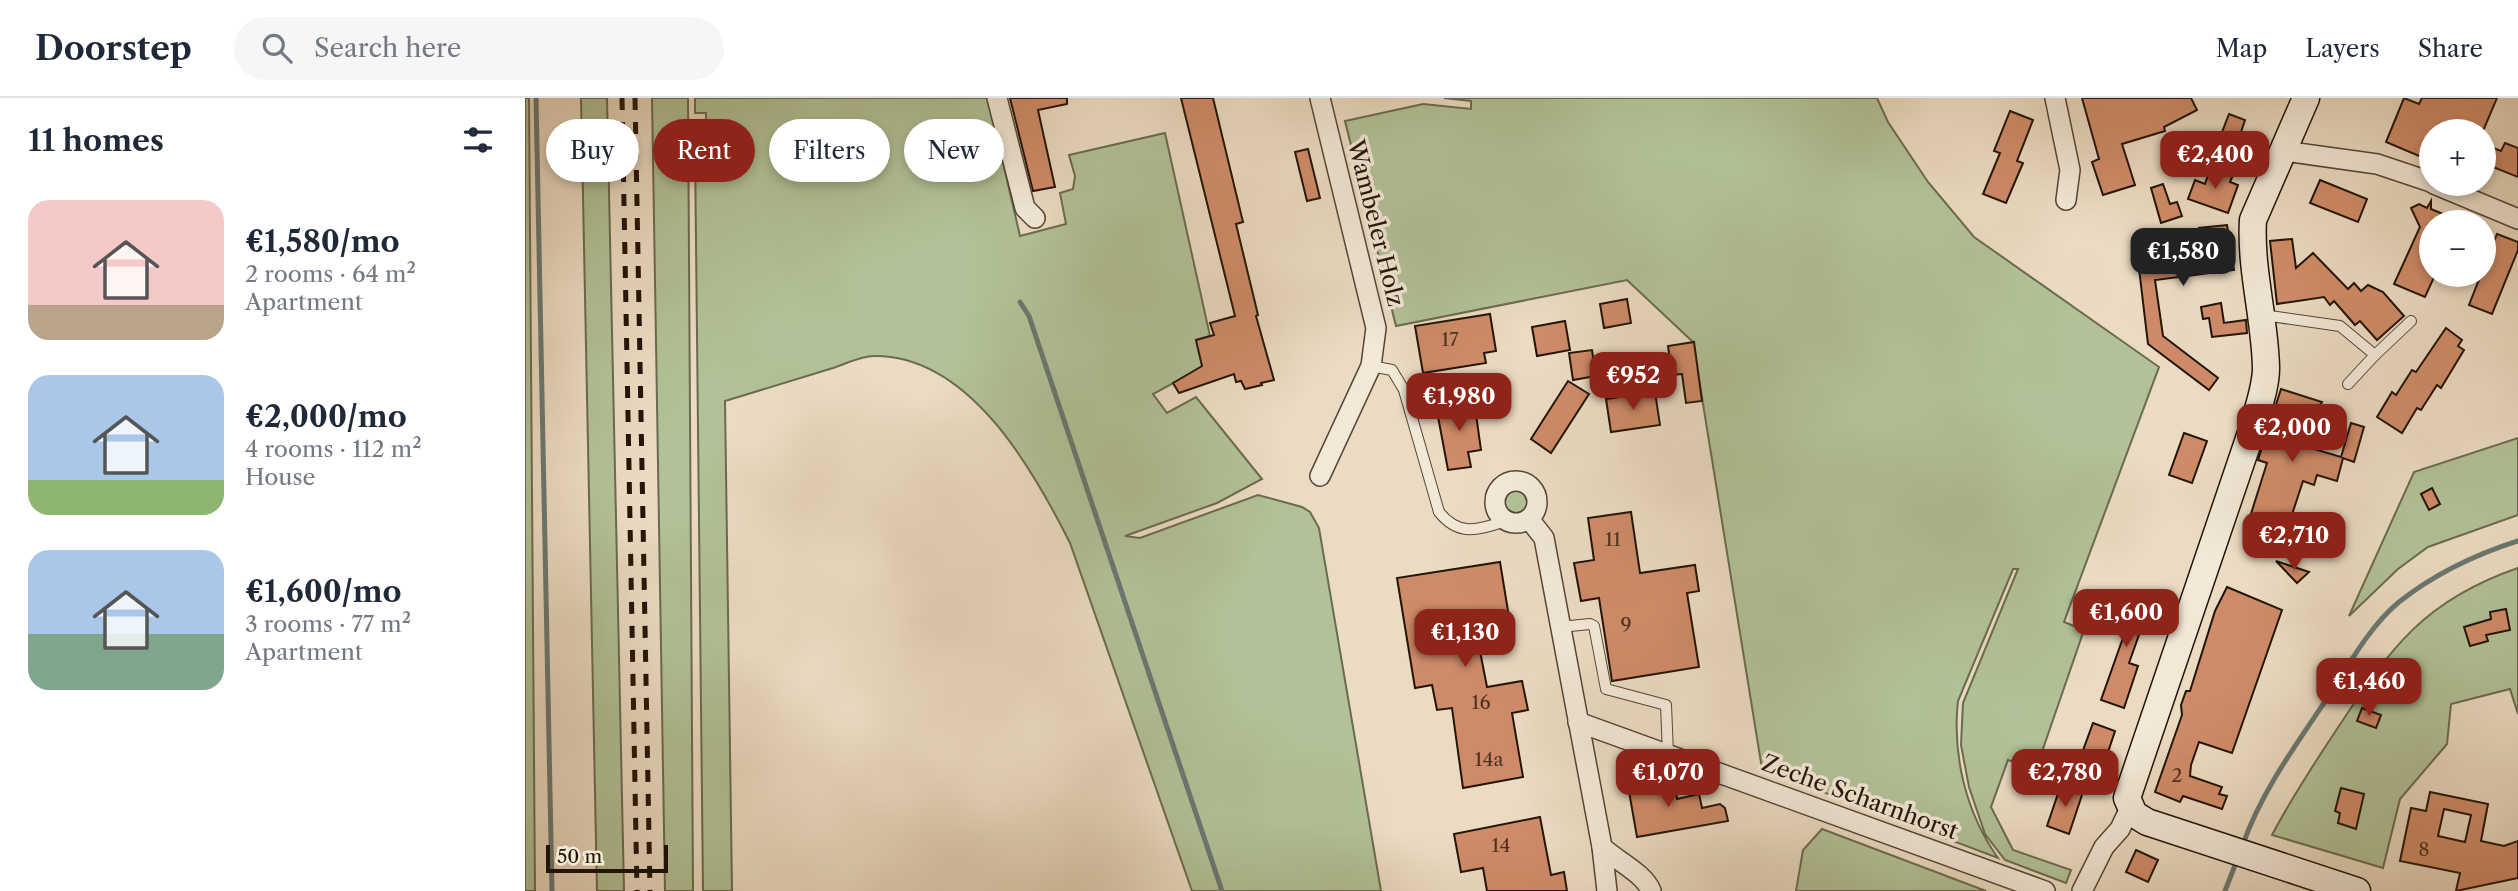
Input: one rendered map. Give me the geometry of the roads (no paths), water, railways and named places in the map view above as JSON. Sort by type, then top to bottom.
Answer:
[{"type":"street","points":[[997,98],[1025,208],[1035,218]]},
{"type":"street","name":"Wambeler Holz","points":[[1319,98],[1376,328],[1371,366],[1319,475]]},
{"type":"street","points":[[2055,98],[2070,170],[2066,200]]},
{"type":"street","points":[[2306,98],[2253,220],[2252,241],[2263,315],[2266,372],[2253,427],[2173,669],[2128,786],[2127,798],[2130,808],[2147,822],[2357,891]]},
{"type":"street","points":[[2284,151],[2377,164],[2419,179]]},
{"type":"street","points":[[2463,196],[2518,219]]},
{"type":"street","points":[[1507,482],[1524,482],[1535,491],[1537,506],[1529,519],[1514,524],[1505,521],[1495,508],[1496,493],[1507,482]]},
{"type":"street","points":[[1529,519],[1544,538],[1602,847],[1607,891]]},
{"type":"street","name":"Zeche Scharnhorst","points":[[1578,722],[2045,891]]},
{"type":"street","points":[[2082,891],[2104,846],[2120,829],[2130,808]]},
{"type":"street","points":[[1602,847],[1621,865],[1646,879],[1651,891]]},
{"type":"lane","points":[[2263,315],[2340,326],[2375,355]]},
{"type":"lane","points":[[2348,384],[2411,321]]},
{"type":"lane","points":[[1371,366],[1392,370],[1404,390],[1439,512],[1451,527],[1467,530],[1505,521]]},
{"type":"lane","points":[[1560,627],[1590,624],[1594,626],[1606,689],[1667,705],[1668,754]]},
{"type":"waterway","points":[[536,98],[552,891]]},
{"type":"waterway","points":[[1020,302],[1029,316],[1222,891]]},
{"type":"waterway","points":[[2243,844],[2251,823],[2283,765],[2379,621],[2399,602],[2441,574],[2486,552],[2518,541]]},
{"type":"waterway","points":[[2225,891],[2237,860]]},
{"type":"railway","points":[[622,98],[637,891]]},
{"type":"railway","points":[[635,98],[650,891]]}]
